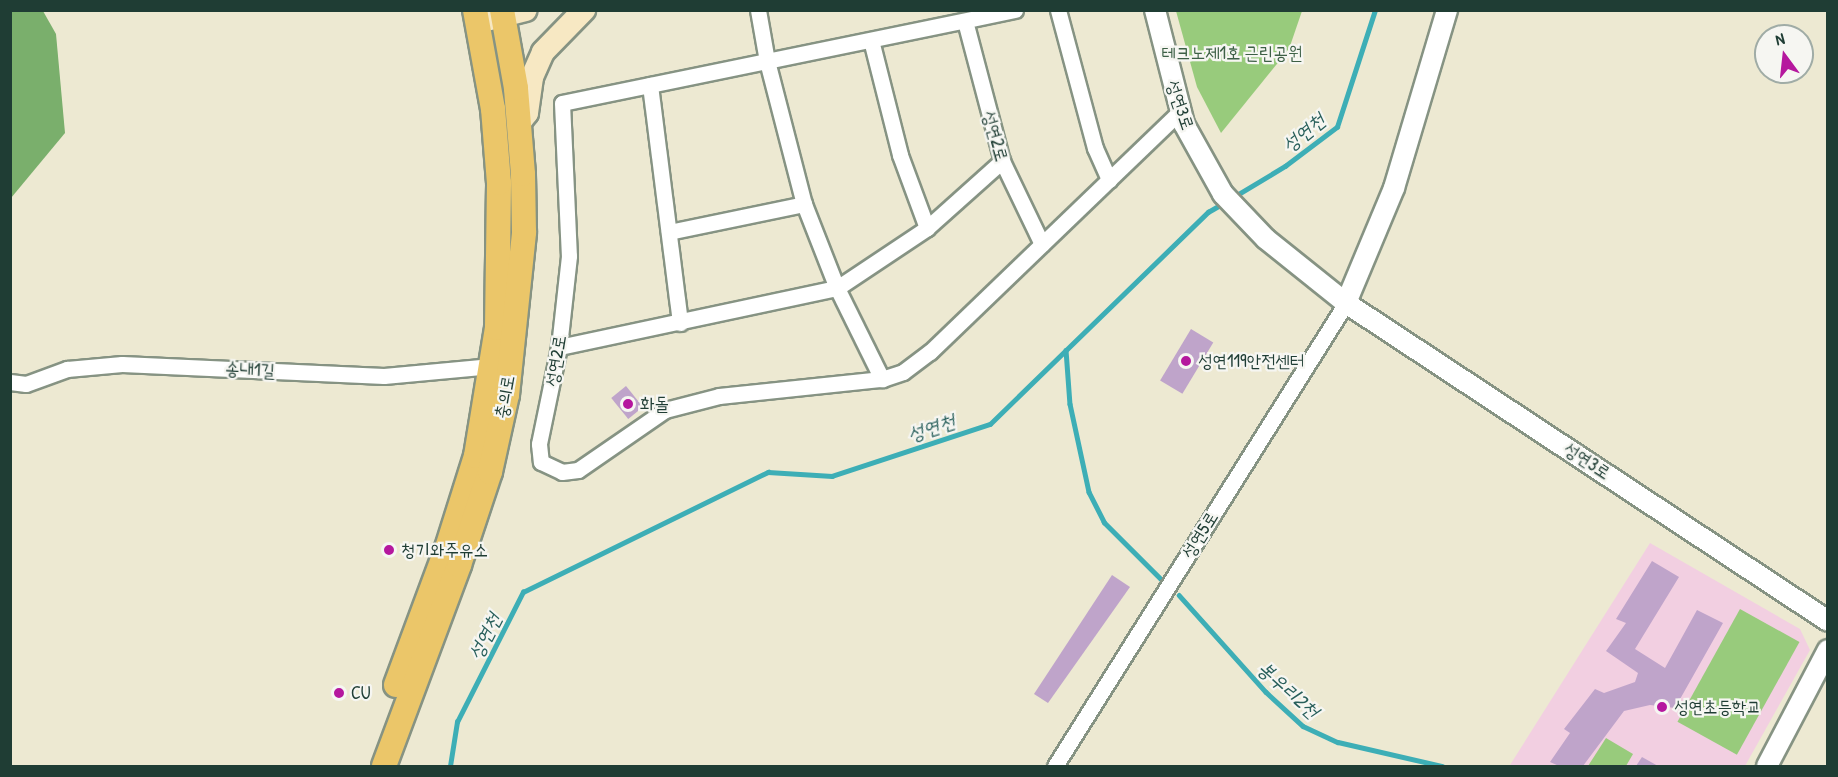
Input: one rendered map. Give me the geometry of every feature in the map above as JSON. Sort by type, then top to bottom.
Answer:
[{"type":"main road","points":[[477,16],[526,10]]},
{"type":"main road","points":[[520,122],[527,113],[532,77],[543,52],[584,10]]},
{"type":"main road","name":"충의로","points":[[384,766],[459,565],[490,472],[507,395],[524,232],[520,122],[502,13]]},
{"type":"main road","name":"충의로","points":[[367,766],[447,548],[476,456],[492,366],[500,238],[490,92],[477,16]]},
{"type":"main road","points":[[490,92],[516,88]]},
{"type":"street","points":[[758,10],[767,61],[804,204],[837,288],[882,379]]},
{"type":"street","name":"성연2로","points":[[1015,10],[562,102],[569,256],[559,347],[538,453],[545,465],[562,472],[585,466],[665,410],[741,393],[882,379],[903,372],[924,357],[1179,112]]},
{"type":"street","points":[[1058,10],[1095,148],[1109,180]]},
{"type":"street","name":"성연3로","points":[[1155,10],[1179,112],[1203,163],[1231,205],[1266,239],[1346,303],[1827,621]]},
{"type":"street","points":[[1346,303],[1394,188],[1447,10]]},
{"type":"street","name":"성연2로","points":[[965,21],[1002,161],[1042,244]]},
{"type":"street","points":[[871,40],[900,155],[927,228]]},
{"type":"street","points":[[650,85],[680,323]]},
{"type":"street","points":[[559,347],[837,288],[927,228],[1002,161]]},
{"type":"street","points":[[669,232],[804,204]]},
{"type":"street","name":"성연5로","points":[[1055,766],[1346,303]]},
{"type":"street","name":"송내1길","points":[[10,382],[26,384],[67,369],[122,364],[384,376],[492,366]]},
{"type":"street","points":[[1767,766],[1827,650]]},
{"type":"shaded area","name":"성연초등학교","points":[[1650,543],[1800,629],[1810,650],[1745,766],[1510,765]]},
{"type":"green space","points":[[11,10],[43,11],[56,34],[65,133],[11,198]]},
{"type":"green space","name":"테크노제1호 근린공원","points":[[1176,11],[1302,11],[1289,49],[1221,133],[1197,87]]},
{"type":"green space","points":[[1740,609],[1799,642],[1737,755],[1677,722]]},
{"type":"green space","points":[[1606,738],[1633,754],[1626,766],[1588,766]]},
{"type":"building","name":"성연119안전센터","points":[[1191,329],[1213,342],[1182,394],[1160,380]]},
{"type":"building","points":[[626,386],[643,407],[628,419],[611,398]]},
{"type":"building","points":[[1652,561],[1679,577],[1635,649],[1665,668],[1697,610],[1723,623],[1675,708],[1650,705],[1624,711],[1583,766],[1559,766],[1550,762],[1570,733],[1564,729],[1595,689],[1604,693],[1635,682],[1638,673],[1606,651],[1626,623],[1616,619]]},
{"type":"building","points":[[1112,575],[1130,587],[1048,703],[1034,694]]},
{"type":"building","points":[[1642,757],[1658,766],[1636,766]]},
{"type":"waterway","name":"성연천","points":[[1232,198],[1285,166],[1337,127],[1375,10]]},
{"type":"waterway","name":"성연천","points":[[450,766],[457,722],[523,592],[768,472],[832,476],[990,424],[1208,212],[1225,202]]},
{"type":"waterway","name":"봉우리2천","points":[[1066,350],[1070,404],[1089,492],[1104,522],[1162,580]]},
{"type":"waterway","name":"봉우리2천","points":[[1179,595],[1266,692],[1303,726],[1338,742],[1442,766]]},
{"type":"place","name":"성연119안전센터","points":[[1186,361]]},
{"type":"place","name":"화돌","points":[[628,404]]},
{"type":"place","name":"청기와주유소","points":[[389,550]]},
{"type":"place","name":"CU","points":[[339,693]]},
{"type":"place","name":"성연초등학교","points":[[1662,707]]}]
